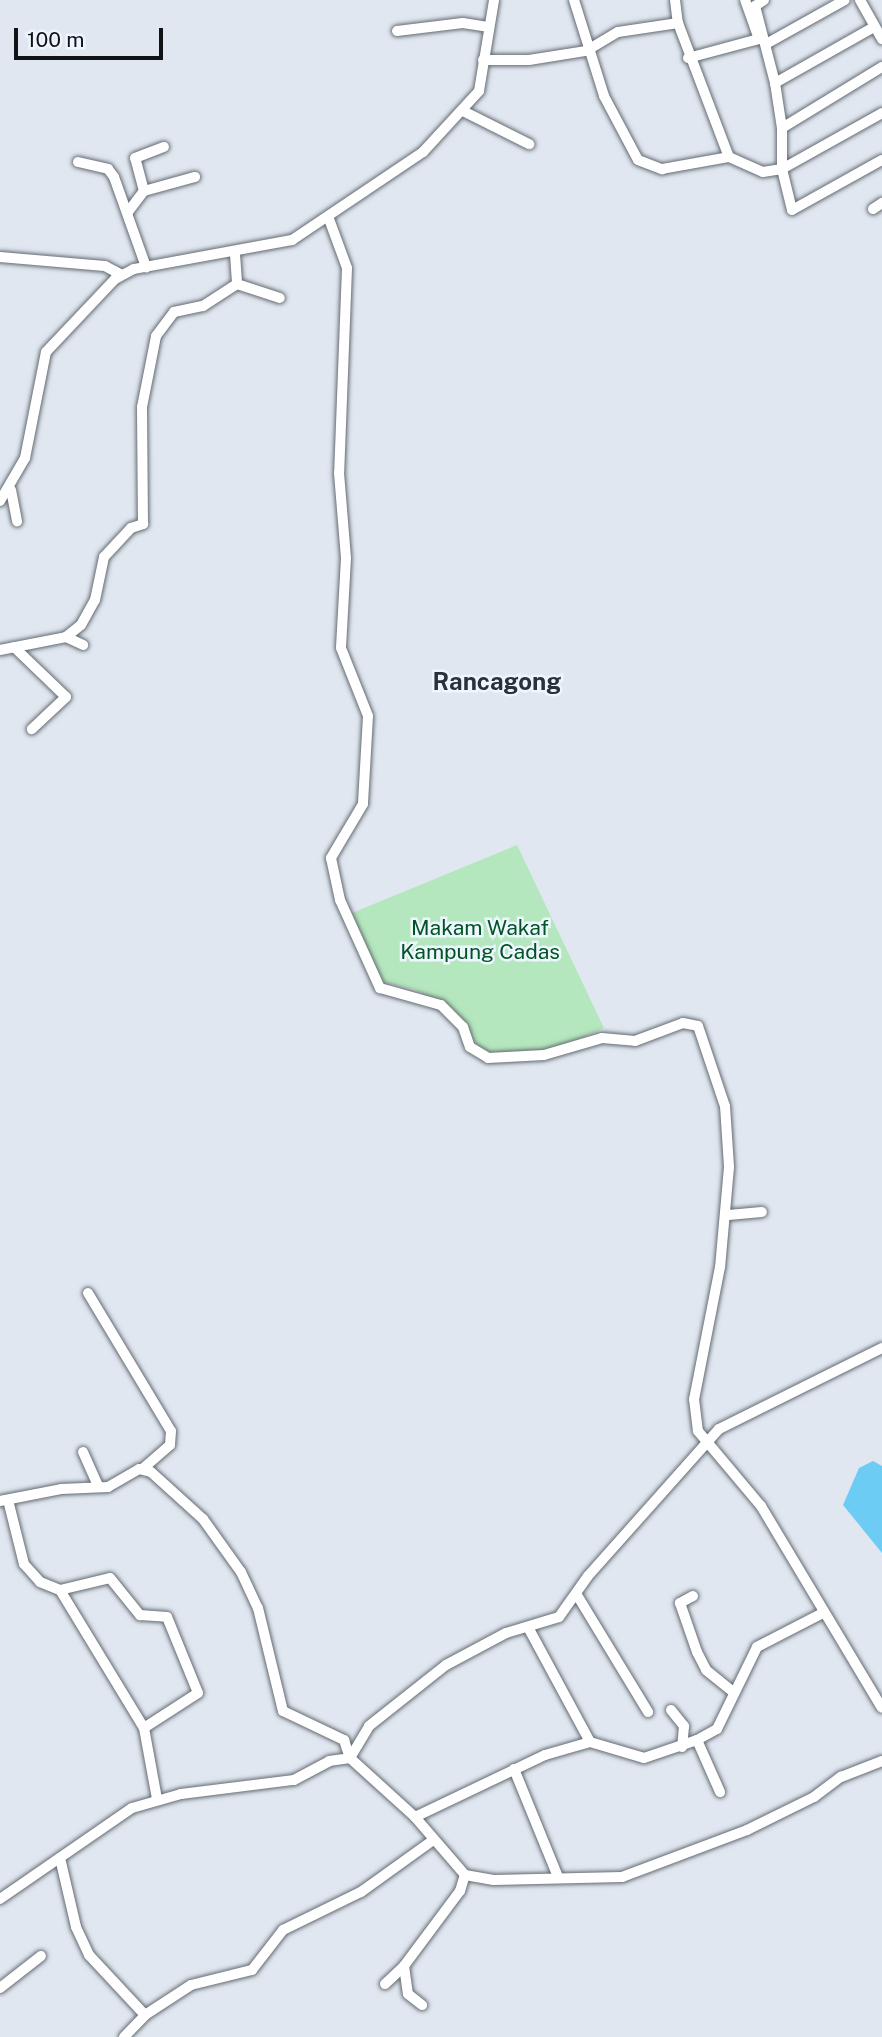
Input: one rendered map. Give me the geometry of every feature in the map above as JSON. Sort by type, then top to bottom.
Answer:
[{"type":"street","points":[[0,501],[11,490],[24,458],[46,352],[120,274],[146,267],[272,248],[329,219],[423,152],[465,112],[482,82],[483,60],[494,0]]},
{"type":"street","points":[[574,0],[586,51],[638,160],[662,169],[729,158],[763,172],[782,169],[882,113]]},
{"type":"street","points":[[675,0],[678,23],[686,35],[688,58],[729,158]]},
{"type":"street","points":[[688,58],[759,39],[745,0]]},
{"type":"street","points":[[764,0],[755,6],[775,83],[782,128],[782,169],[789,206],[797,210],[882,160]]},
{"type":"street","points":[[766,44],[845,0]]},
{"type":"street","points":[[860,0],[882,39]]},
{"type":"street","points":[[397,31],[463,23],[488,27]]},
{"type":"street","points":[[483,60],[529,60],[586,51],[618,32],[678,23]]},
{"type":"street","points":[[775,83],[874,27]]},
{"type":"street","points":[[782,128],[882,67]]},
{"type":"street","points":[[465,112],[529,144]]},
{"type":"street","points":[[144,191],[135,158],[163,147]]},
{"type":"street","points":[[78,162],[110,171],[128,212],[146,267]]},
{"type":"street","points":[[128,212],[144,191],[195,177]]},
{"type":"street","points":[[329,219],[347,268],[339,473],[346,558],[341,648],[368,716],[363,804],[331,858],[340,901],[380,988],[441,1005],[463,1027],[470,1048],[488,1058],[554,1053],[602,1038],[635,1041],[683,1023],[698,1026],[725,1106],[728,1215],[694,1399],[703,1441],[761,1506],[882,1708]]},
{"type":"street","points":[[235,254],[237,284]]},
{"type":"street","points":[[0,257],[105,266],[120,274]]},
{"type":"street","points":[[237,284],[280,298]]},
{"type":"street","points":[[0,650],[65,637],[81,625],[95,600],[104,557],[131,528],[143,524],[142,407],[156,336],[174,312],[203,306],[237,284]]},
{"type":"street","points":[[11,490],[17,521]]},
{"type":"street","points":[[65,637],[83,645]]},
{"type":"street","points":[[14,647],[66,697],[32,729]]},
{"type":"street","points":[[728,1215],[762,1212]]},
{"type":"street","points":[[88,1293],[170,1431],[170,1445],[144,1468],[117,1484],[4,1500],[24,1564],[40,1582],[60,1590],[114,1579],[140,1615],[167,1617],[198,1693],[144,1728]]},
{"type":"street","points":[[350,1758],[369,1726],[446,1665],[487,1641],[559,1617],[703,1441],[762,1403],[807,1388],[882,1348]]},
{"type":"street","points":[[83,1452],[98,1486]]},
{"type":"street","points":[[144,1468],[203,1519],[231,1554],[258,1608],[283,1711],[335,1732],[350,1758],[415,1817],[432,1841],[466,1875],[494,1880],[622,1877],[747,1830],[814,1797],[841,1777],[882,1761]]},
{"type":"street","points":[[60,1590],[144,1728],[157,1799]]},
{"type":"street","points":[[577,1595],[648,1712]]},
{"type":"street","points":[[693,1596],[680,1603],[697,1652],[706,1670],[732,1690]]},
{"type":"street","points":[[415,1817],[565,1747],[590,1742],[644,1758],[697,1740],[717,1729],[732,1690],[757,1647],[823,1613]]},
{"type":"street","points":[[529,1629],[590,1742]]},
{"type":"street","points":[[671,1710],[684,1726],[682,1747]]},
{"type":"street","points":[[697,1740],[720,1792]]},
{"type":"street","points":[[0,1899],[132,1808],[157,1799],[293,1780],[329,1761],[350,1758]]},
{"type":"street","points":[[514,1769],[558,1877]]},
{"type":"street","points":[[124,2037],[145,2015],[191,1985],[252,1970],[295,1922],[361,1892],[432,1841]]},
{"type":"street","points":[[60,1857],[76,1927],[89,1955],[145,2015]]},
{"type":"street","points":[[385,1984],[404,1966],[460,1891],[466,1875]]},
{"type":"street","points":[[0,1988],[41,1956]]},
{"type":"street","points":[[404,1966],[408,1994],[422,2005]]},
{"type":"green space","name":"Makam Wakaf Kampung Cadas","points":[[517,845],[604,1028],[555,1049],[484,1054],[451,1008],[414,989],[377,981],[352,913]]},
{"type":"water","points":[[873,1461],[882,1466],[882,1553],[843,1505],[859,1468]]},
{"type":"district","name":"Rancagong","points":[[497,682]]}]
